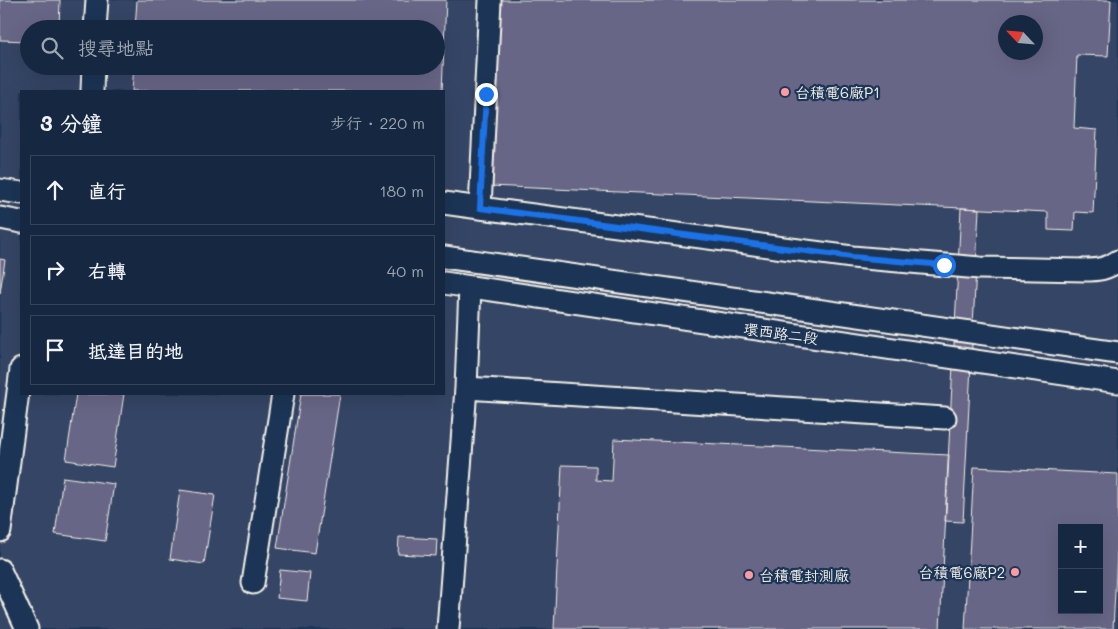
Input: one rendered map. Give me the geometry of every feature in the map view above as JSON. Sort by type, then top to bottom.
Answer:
[{"type":"street","points":[[96,20],[97,0]]},
{"type":"street","points":[[480,208],[490,0]]},
{"type":"street","points":[[92,90],[93,75]]},
{"type":"street","points":[[0,190],[20,193]]},
{"type":"street","points":[[445,203],[862,258],[980,268],[1085,270],[1099,270],[1111,266],[1118,261]]},
{"type":"street","points":[[0,218],[20,222]]},
{"type":"street","name":"環西路二段","points":[[445,257],[1118,353]]},
{"type":"street","name":"環西路二段","points":[[445,283],[1118,382]]},
{"type":"street","points":[[448,629],[466,388],[470,287]]},
{"type":"street","points":[[0,531],[20,377]]},
{"type":"street","points":[[466,388],[945,418]]},
{"type":"street","points":[[253,583],[283,395]]},
{"type":"street","points":[[0,570],[27,629]]},
{"type":"shaded area","points":[[0,0],[1118,0],[1118,629],[0,629]]},
{"type":"building","points":[[0,0],[60,0],[59,20],[20,20],[20,41],[0,40]]},
{"type":"building","points":[[137,0],[446,0],[445,23],[445,20],[136,20]]},
{"type":"building","name":"台積電6廠P1","points":[[499,0],[1111,0],[1108,56],[1077,55],[1074,128],[1097,130],[1093,213],[1075,212],[1074,231],[1048,230],[1048,212],[490,186]]},
{"type":"building","points":[[133,75],[443,75],[442,90],[132,90]]},
{"type":"building","points":[[961,208],[979,209],[963,522],[945,521]]},
{"type":"building","points":[[0,259],[5,260],[0,293]]},
{"type":"building","points":[[76,395],[124,395],[113,467],[66,460]]},
{"type":"building","points":[[301,395],[340,395],[315,553],[277,548]]},
{"type":"building","name":"台積電封測廠","points":[[614,439],[949,455],[940,629],[554,629],[562,465],[596,466],[596,480],[612,481]]},
{"type":"building","name":"台積電6廠P2","points":[[974,467],[1118,474],[1118,534],[1113,629],[965,629]]},
{"type":"building","points":[[63,477],[114,484],[105,541],[55,534]]},
{"type":"building","points":[[180,490],[215,495],[204,564],[170,559]]},
{"type":"building","points":[[399,537],[437,539],[436,556],[398,554]]},
{"type":"building","points":[[280,570],[310,573],[307,601],[277,598]]},
{"type":"place","name":"台積電6廠P1","points":[[785,92]]},
{"type":"place","name":"台積電6廠P2","points":[[1015,572]]},
{"type":"place","name":"台積電封測廠","points":[[749,575]]},
{"type":"route","points":[[486,94],[480,208],[852,257],[944,265]]}]
